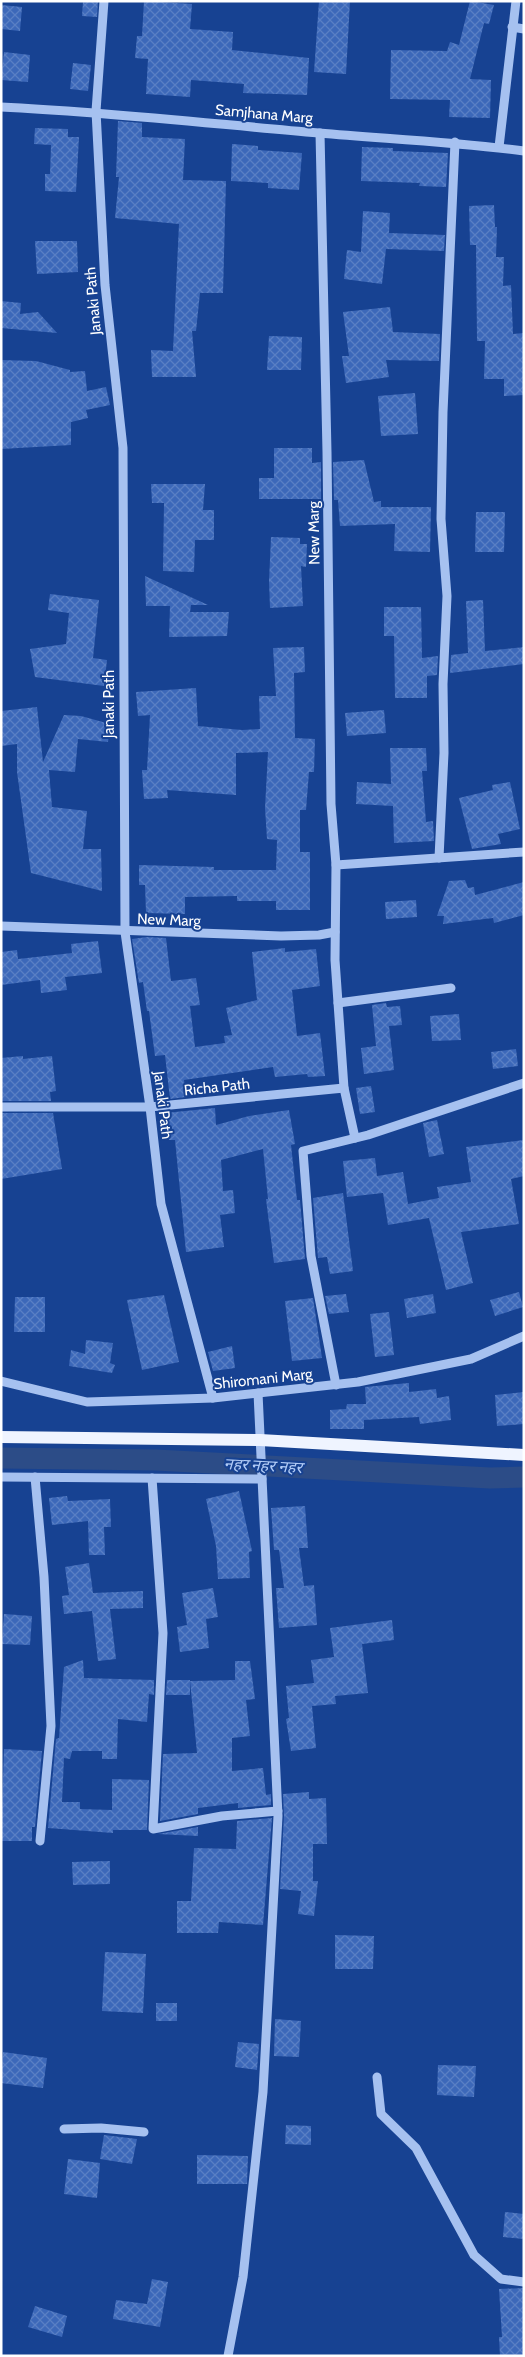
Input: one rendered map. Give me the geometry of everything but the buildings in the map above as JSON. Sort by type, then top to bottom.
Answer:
[{"type":"main road","points":[[1,1437],[260,1440],[524,1455]]},
{"type":"street","name":"Janaki Path","points":[[104,1],[96,111],[105,285],[123,448],[125,932],[150,1107],[161,1204],[213,1398]]},
{"type":"street","points":[[499,147],[516,1]]},
{"type":"street","points":[[512,27],[524,29]]},
{"type":"street","name":"Samjhana Marg","points":[[1,107],[96,111],[320,133],[455,142],[524,150]]},
{"type":"street","name":"New Marg","points":[[320,133],[327,442],[331,804],[336,865],[334,960],[344,1088],[355,1138]]},
{"type":"street","points":[[439,858],[444,753],[443,684],[447,596],[441,519],[442,412],[455,142]]},
{"type":"street","points":[[336,865],[524,852]]},
{"type":"street","name":"New Marg","points":[[1,926],[125,932],[281,936],[319,935],[335,932]]},
{"type":"street","points":[[338,1003],[451,988]]},
{"type":"street","points":[[336,1385],[311,1256],[304,1151],[355,1138],[524,1083]]},
{"type":"street","name":"Richa Path","points":[[1,1107],[150,1107],[344,1088]]},
{"type":"street","name":"Shiromani Marg","points":[[1,1381],[87,1402],[213,1398],[336,1385],[471,1359],[524,1336]]},
{"type":"street","points":[[228,2356],[243,2277],[263,2092],[278,1811],[258,1394]]},
{"type":"street","points":[[1,1477],[262,1477]]},
{"type":"street","points":[[35,1477],[44,1577],[52,1726],[40,1840]]},
{"type":"street","points":[[152,1478],[163,1633],[154,1829],[222,1816],[278,1811]]},
{"type":"street","points":[[377,2076],[381,2114],[416,2148],[474,2255],[501,2279],[524,2282]]},
{"type":"street","points":[[64,2129],[101,2128],[144,2132]]},
{"type":"waterway","name":"नहर नहर नहर","points":[[1,1458],[156,1460],[490,1478],[524,1477]]}]
